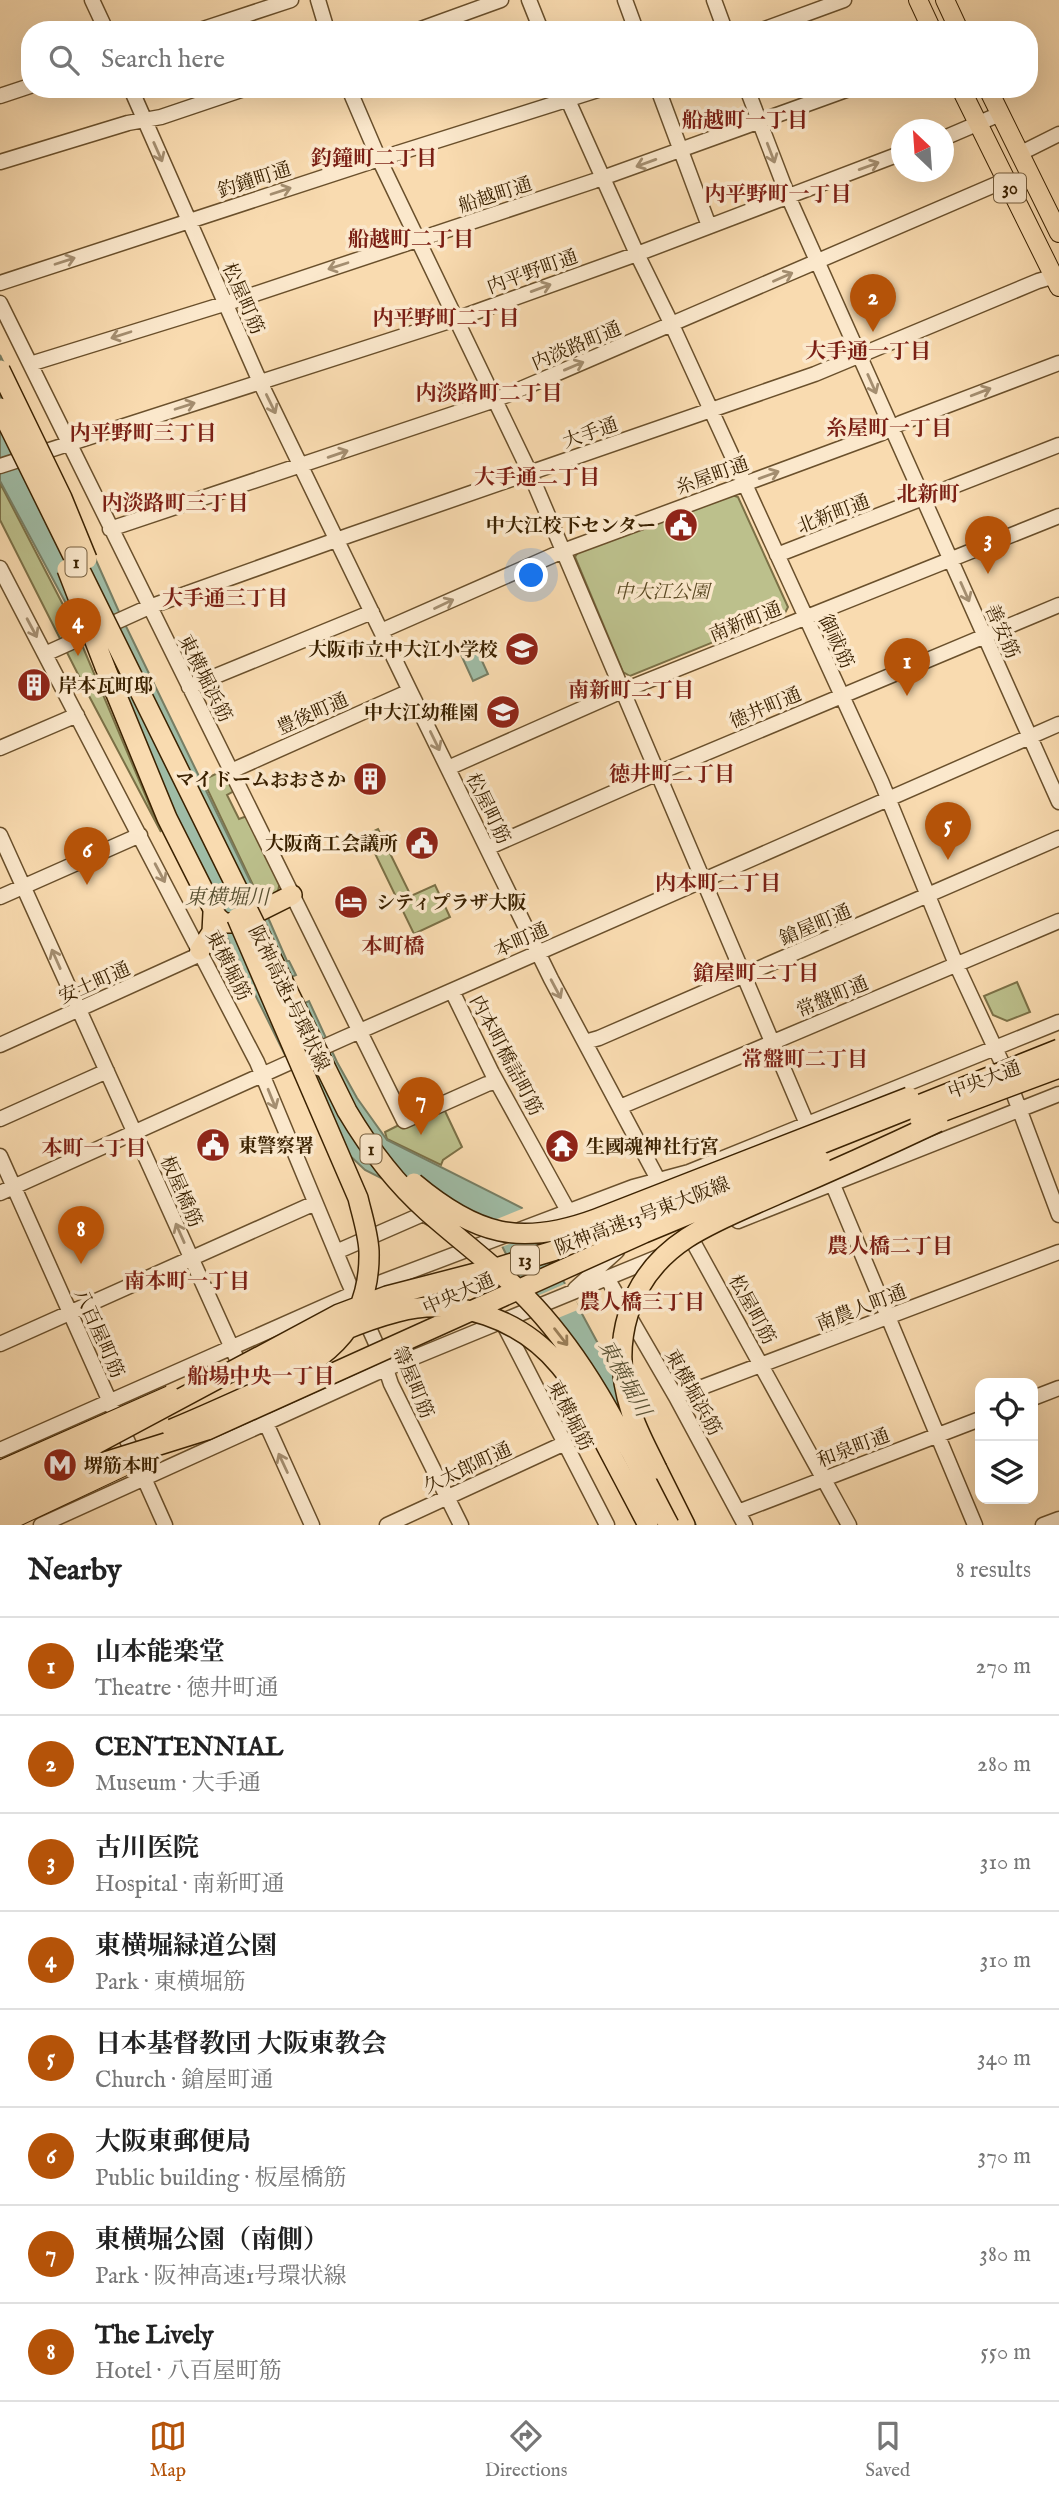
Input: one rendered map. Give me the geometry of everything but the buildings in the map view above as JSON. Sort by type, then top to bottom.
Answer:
[{"type":"highway","points":[[0,370],[62,498],[124,659]]},
{"type":"highway","name":"阪神高速1号環状線","points":[[0,408],[356,1127],[393,1178],[427,1211],[513,1284],[573,1352],[605,1402],[668,1525]]},
{"type":"highway","points":[[18,444],[147,771],[213,912],[220,920],[230,924],[284,900]]},
{"type":"highway","name":"13","points":[[91,1457],[258,1392],[321,1358],[337,1343],[355,1315],[363,1297],[369,1264],[367,1233],[358,1198],[152,716]]},
{"type":"highway","points":[[203,946],[213,928],[213,912]]},
{"type":"highway","name":"阪神高速13号東大阪線","points":[[0,1507],[339,1314],[387,1296],[515,1263],[563,1247],[930,1102],[1059,1046]]},
{"type":"highway","name":"13","points":[[337,1093],[378,1148],[436,1201],[474,1224],[520,1234],[543,1234],[596,1219],[877,1108],[1027,1062]]},
{"type":"highway","name":"阪神高速13号東大阪線","points":[[0,1486],[91,1457],[207,1430],[644,1233],[887,1133],[1059,1068]]},
{"type":"highway","points":[[685,1525],[631,1412],[621,1366],[625,1318],[647,1274],[670,1250],[709,1225],[891,1144],[989,1096]]},
{"type":"highway","points":[[91,1457],[375,1318],[433,1306],[454,1308],[497,1318],[532,1339],[554,1359],[586,1407],[648,1525]]},
{"type":"main road","points":[[918,0],[928,21]]},
{"type":"main road","points":[[945,0],[955,21]]},
{"type":"main road","name":"30","points":[[965,98],[1057,280]]},
{"type":"main road","name":"30","points":[[992,98],[1059,233]]},
{"type":"main road","name":"中央大通","points":[[0,1470],[323,1329],[704,1190],[1059,1046]]},
{"type":"main road","name":"中央大通","points":[[0,1525],[150,1454],[572,1265],[652,1233],[687,1231],[838,1159],[977,1103],[1059,1074]]},
{"type":"main road","points":[[0,1486],[19,1525]]},
{"type":"street","points":[[92,0],[102,21]]},
{"type":"street","points":[[227,21],[291,0]]},
{"type":"street","points":[[318,0],[324,21]]},
{"type":"street","points":[[443,21],[501,0]]},
{"type":"street","points":[[529,0],[537,21]]},
{"type":"street","points":[[625,0],[633,21]]},
{"type":"street","points":[[714,0],[722,21]]},
{"type":"street","points":[[787,21],[844,0]]},
{"type":"street","points":[[0,96],[21,89]]},
{"type":"street","name":"松屋町筋","points":[[135,98],[260,382],[538,953],[670,1201],[849,1525]]},
{"type":"street","points":[[0,162],[128,122],[161,117],[217,98]]},
{"type":"street","points":[[353,98],[379,159],[530,473],[807,1124]]},
{"type":"street","name":"釣鐘町通","points":[[0,282],[379,159],[556,98]]},
{"type":"street","name":"御祓筋","points":[[566,98],[889,799],[956,964],[994,1048],[1059,1216]]},
{"type":"street","points":[[661,98],[709,226]]},
{"type":"street","name":"善安筋","points":[[750,98],[788,196],[1059,802]]},
{"type":"street","name":"船越町通","points":[[30,364],[604,178],[824,98]]},
{"type":"street","points":[[954,134],[1000,114]]},
{"type":"street","points":[[1019,154],[1059,134]]},
{"type":"street","name":"内平野町通","points":[[0,466],[456,318],[637,254],[891,157]]},
{"type":"street","name":"内淡路町通","points":[[110,529],[495,400],[1006,180]]},
{"type":"street","name":"大手通","points":[[45,654],[149,607],[815,374],[1057,280]]},
{"type":"street","name":"東横堀浜筋","points":[[0,303],[231,771],[284,900],[359,1031],[404,1121],[497,1082]]},
{"type":"street","name":"糸屋町通","points":[[381,631],[563,551],[1059,363]]},
{"type":"street","name":"北新町通","points":[[777,555],[1059,444]]},
{"type":"street","name":"南新町通","points":[[448,768],[622,691],[1059,516]]},
{"type":"street","name":"東横堀筋","points":[[0,568],[7,597],[45,654],[269,1073],[315,1203],[336,1252]]},
{"type":"street","name":"徳井町通","points":[[487,848],[1059,605]]},
{"type":"street","points":[[189,687],[372,611]]},
{"type":"street","name":"豊後町通","points":[[231,771],[410,691]]},
{"type":"street","points":[[0,748],[77,715]]},
{"type":"street","name":"本町通","points":[[0,1193],[359,1031],[1059,724]]},
{"type":"street","name":"板屋橋筋","points":[[0,835],[312,1525]]},
{"type":"street","points":[[0,897],[140,835]]},
{"type":"street","name":"鎗屋町通","points":[[585,1042],[1059,838]]},
{"type":"street","name":"常盤町通","points":[[621,1107],[1059,921]]},
{"type":"street","name":"安土町通","points":[[0,1045],[194,957],[203,946]]},
{"type":"street","name":"内本町橋詰町筋","points":[[452,991],[497,1082],[569,1210],[574,1237]]},
{"type":"street","name":"中央大通","points":[[0,1450],[353,1293],[569,1210],[689,1172],[1059,1022]]},
{"type":"street","points":[[0,1119],[107,1072]]},
{"type":"street","name":"中央大通","points":[[41,1525],[386,1369],[607,1278],[687,1231],[719,1228],[834,1185],[1059,1094]]},
{"type":"street","points":[[670,1201],[737,1153]]},
{"type":"street","name":"八百屋町筋","points":[[0,1156],[165,1525]]},
{"type":"street","points":[[834,1185],[975,1525]]},
{"type":"street","points":[[0,1344],[315,1203]]},
{"type":"street","points":[[336,1252],[423,1214],[455,1230],[466,1249]]},
{"type":"street","points":[[572,1293],[624,1245]]},
{"type":"street","name":"箒屋町筋","points":[[336,1252],[391,1384],[461,1525]]},
{"type":"street","name":"南農人町通","points":[[676,1397],[1059,1252]]},
{"type":"street","name":"東横堀浜筋","points":[[607,1278],[742,1519]]},
{"type":"street","name":"東横堀筋","points":[[502,1321],[607,1525]]},
{"type":"street","points":[[1038,1396],[1059,1388]]},
{"type":"street","name":"和泉町通","points":[[742,1519],[824,1479],[975,1421]]},
{"type":"street","name":"久太郎町通","points":[[387,1525],[564,1444]]},
{"type":"street","points":[[1043,1525],[1059,1519]]},
{"type":"green space","points":[[0,483],[74,626],[161,832],[0,520]]},
{"type":"green space","name":"中大江公園","points":[[732,495],[738,497],[788,607],[785,613],[630,676],[623,672],[575,557],[578,552]]},
{"type":"green space","points":[[224,770],[234,791],[227,795],[239,819],[247,816],[279,880],[277,892],[262,904],[203,780]]},
{"type":"green space","points":[[378,829],[411,896],[435,885],[450,917],[414,934],[366,835]]},
{"type":"green space","points":[[1017,982],[1030,1012],[1007,1021],[993,1015],[984,996]]},
{"type":"green space","points":[[444,1109],[462,1147],[443,1160],[441,1165],[387,1139],[385,1132],[399,1125],[404,1128]]},
{"type":"water","name":"東横堀川","points":[[0,355],[120,614],[296,975],[291,977],[303,1004],[309,1001],[357,1098],[387,1140],[522,1208],[696,1525],[642,1525],[502,1246],[481,1228],[365,1170],[343,1149],[287,1059],[226,936],[218,939],[195,895],[83,635],[0,481]]},
{"type":"water","points":[[472,639],[488,674],[473,681],[457,646]]},
{"type":"pier","points":[[524,1208],[541,1232],[499,1248],[477,1227]]},
{"type":"pier","points":[[567,1283],[580,1309],[541,1325],[528,1300]]},
{"type":"place","name":"CENTENNIAL","points":[[873,332]]},
{"type":"place","name":"中大江校下センター","points":[[681,525]]},
{"type":"place","name":"古川医院","points":[[988,574]]},
{"type":"place","name":"大阪市立中大江小学校","points":[[522,649]]},
{"type":"place","name":"東横堀緑道公園","points":[[78,656]]},
{"type":"place","name":"岸本瓦町邸","points":[[34,685]]},
{"type":"place","name":"山本能楽堂","points":[[907,696]]},
{"type":"place","name":"中大江幼稚園","points":[[503,712]]},
{"type":"place","name":"マイドームおおさか","points":[[370,779]]},
{"type":"place","name":"大阪商工会議所","points":[[422,843]]},
{"type":"place","name":"日本基督教団 大阪東教会","points":[[948,860]]},
{"type":"place","name":"大阪東郵便局","points":[[87,885]]},
{"type":"place","name":"シティプラザ大阪","points":[[351,902]]},
{"type":"place","name":"東横堀公園（南側）","points":[[421,1135]]},
{"type":"place","name":"東警察署","points":[[213,1145]]},
{"type":"place","name":"生國魂神社行宮","points":[[562,1146]]},
{"type":"place","name":"The Lively","points":[[81,1264]]},
{"type":"place","name":"堺筋本町","points":[[60,1465]]},
{"type":"district","name":"船越町一丁目","points":[[745,120]]},
{"type":"district","name":"釣鐘町二丁目","points":[[374,158]]},
{"type":"district","name":"内平野町一丁目","points":[[778,194]]},
{"type":"district","name":"船越町二丁目","points":[[411,239]]},
{"type":"district","name":"内平野町二丁目","points":[[446,318]]},
{"type":"district","name":"大手通一丁目","points":[[868,351]]},
{"type":"district","name":"内淡路町二丁目","points":[[489,393]]},
{"type":"district","name":"糸屋町一丁目","points":[[889,428]]},
{"type":"district","name":"内平野町三丁目","points":[[143,433]]},
{"type":"district","name":"大手通二丁目","points":[[537,477]]},
{"type":"district","name":"北新町","points":[[928,494]]},
{"type":"district","name":"内淡路町三丁目","points":[[175,503]]},
{"type":"district","name":"大手通三丁目","points":[[225,598]]},
{"type":"district","name":"南新町二丁目","points":[[631,690]]},
{"type":"district","name":"徳井町二丁目","points":[[672,774]]},
{"type":"district","name":"内本町二丁目","points":[[718,883]]},
{"type":"district","name":"本町橋","points":[[393,946]]},
{"type":"district","name":"鎗屋町二丁目","points":[[756,973]]},
{"type":"district","name":"常盤町二丁目","points":[[805,1059]]},
{"type":"district","name":"本町一丁目","points":[[94,1148]]},
{"type":"district","name":"農人橋二丁目","points":[[890,1246]]},
{"type":"district","name":"南本町一丁目","points":[[187,1281]]},
{"type":"district","name":"農人橋三丁目","points":[[642,1302]]},
{"type":"district","name":"船場中央一丁目","points":[[261,1376]]}]
